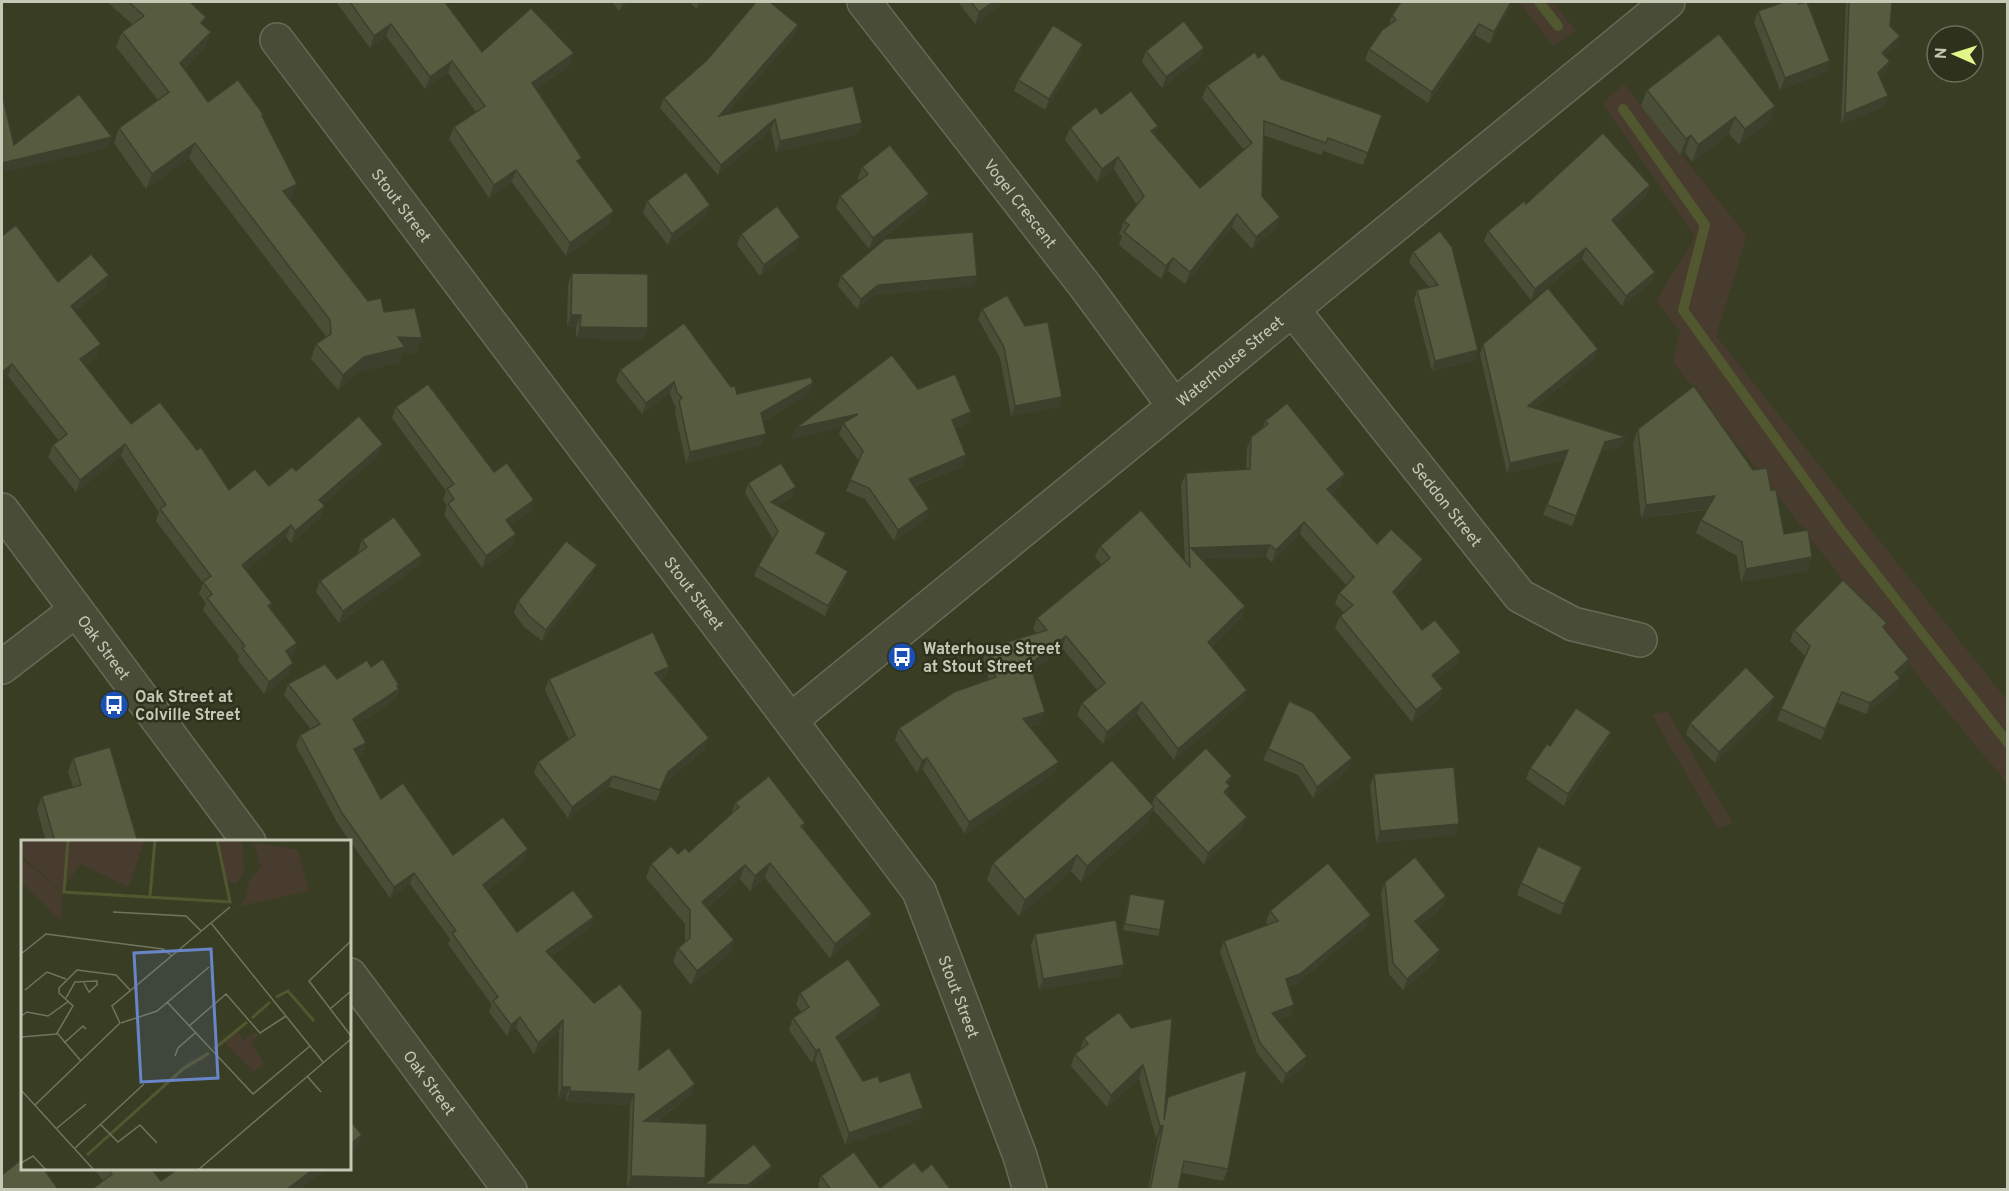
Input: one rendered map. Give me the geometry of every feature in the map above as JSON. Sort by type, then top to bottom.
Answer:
[{"type":"street","name":"Vogel Crescent","points":[[864,2],[1174,405]]},
{"type":"street","name":"Waterhouse Street","points":[[790,720],[1668,2]]},
{"type":"street","name":"Stout Street","points":[[278,40],[919,891],[1020,1155],[1030,1190]]},
{"type":"street","name":"Seddon Street","points":[[1293,310],[1520,596],[1573,624],[1640,640]]},
{"type":"street","name":"Oak Street","points":[[2,510],[248,840]]},
{"type":"street","points":[[2,667],[76,610]]},
{"type":"street","name":"Oak Street","points":[[351,976],[510,1190]]},
{"type":"shaded area","points":[[1519,2],[1553,2],[1576,31],[1553,46]]},
{"type":"shaded area","points":[[1624,84],[1747,236],[1716,336],[2007,700],[2007,783],[1921,680],[1673,362],[1680,331],[1656,301],[1695,237],[1602,103]]},
{"type":"shaded area","points":[[1667,711],[1733,823],[1718,829],[1652,715]]},
{"type":"building","points":[[129,2],[190,2],[206,17],[201,23],[211,32],[180,63],[208,102],[238,80],[263,114],[297,184],[283,191],[368,301],[381,298],[384,312],[415,308],[422,338],[398,337],[405,347],[364,357],[343,375],[316,344],[331,334],[330,320],[195,143],[152,174],[119,128],[169,92],[122,32],[144,16]]},
{"type":"building","points":[[350,2],[445,2],[482,52],[531,8],[574,53],[532,83],[582,158],[577,161],[614,211],[570,243],[516,170],[494,185],[454,127],[485,106],[452,61],[430,77],[391,24],[374,36]]},
{"type":"building","points":[[756,2],[770,2],[798,25],[719,116],[853,86],[862,123],[780,141],[775,119],[721,165],[664,98],[707,60]]},
{"type":"building","points":[[971,2],[993,2],[979,12]]},
{"type":"building","points":[[1401,2],[1511,2],[1494,32],[1479,24],[1432,92],[1369,49],[1382,30],[1396,20],[1392,15]]},
{"type":"building","points":[[1784,2],[1798,2],[1799,4],[1807,2],[1830,61],[1785,78],[1758,11]]},
{"type":"building","points":[[1849,2],[1892,2],[1890,26],[1900,36],[1882,53],[1890,61],[1878,73],[1888,96],[1845,114]]},
{"type":"building","points":[[1184,21],[1204,48],[1166,77],[1146,51]]},
{"type":"building","points":[[1053,25],[1083,44],[1049,99],[1018,80]]},
{"type":"building","points":[[1719,34],[1775,106],[1745,129],[1735,117],[1698,145],[1691,135],[1686,139],[1647,90]]},
{"type":"building","points":[[1255,52],[1258,58],[1264,54],[1281,79],[1382,115],[1368,153],[1328,138],[1326,143],[1264,121],[1262,196],[1280,217],[1256,237],[1237,214],[1190,272],[1173,258],[1166,266],[1124,232],[1129,225],[1124,221],[1144,196],[1118,157],[1102,169],[1070,128],[1096,107],[1101,114],[1131,91],[1158,126],[1151,131],[1200,188],[1252,143],[1207,86]]},
{"type":"building","points":[[2,94],[14,145],[79,94],[112,137],[2,163]]},
{"type":"building","points":[[1603,133],[1650,185],[1612,220],[1655,272],[1626,296],[1586,248],[1535,289],[1488,231],[1524,201],[1526,204]]},
{"type":"building","points":[[890,145],[929,194],[873,238],[840,196],[868,174],[862,167]]},
{"type":"building","points":[[686,172],[710,205],[672,234],[647,201]]},
{"type":"building","points":[[777,206],[800,237],[764,265],[741,234]]},
{"type":"building","points":[[16,225],[58,282],[91,254],[109,275],[71,306],[101,344],[80,359],[131,424],[160,402],[197,450],[201,447],[229,490],[255,469],[269,486],[292,467],[296,471],[359,416],[383,444],[319,500],[325,506],[295,531],[291,525],[242,565],[272,603],[268,606],[297,643],[286,651],[293,663],[269,682],[242,648],[245,646],[207,598],[212,594],[203,582],[211,576],[160,509],[166,505],[125,444],[80,480],[53,445],[67,434],[12,364],[2,372],[2,236]]},
{"type":"building","points":[[1440,231],[1452,247],[1478,350],[1435,361],[1417,290],[1438,285],[1413,252]]},
{"type":"building","points":[[973,232],[977,276],[878,285],[861,299],[841,276],[885,239]]},
{"type":"building","points":[[572,273],[648,274],[648,328],[580,327],[581,315],[571,315]]},
{"type":"building","points":[[1548,288],[1598,349],[1528,406],[1626,437],[1605,442],[1576,516],[1547,505],[1568,450],[1510,463],[1483,344]]},
{"type":"building","points":[[1007,295],[1025,326],[1048,322],[1062,397],[1015,406],[1004,347],[982,309]]},
{"type":"building","points":[[684,323],[731,387],[735,386],[737,394],[811,377],[813,383],[761,413],[766,434],[690,452],[679,401],[682,398],[674,382],[646,403],[620,370]]},
{"type":"building","points":[[892,355],[918,389],[955,374],[971,412],[952,420],[966,455],[909,479],[929,509],[898,530],[869,488],[850,480],[863,451],[843,423],[858,414],[796,428]]},
{"type":"building","points":[[428,384],[494,472],[507,463],[534,500],[506,520],[516,534],[486,556],[448,504],[454,499],[447,489],[454,484],[396,407]]},
{"type":"building","points":[[1694,386],[1753,470],[1767,468],[1771,490],[1776,490],[1784,534],[1808,530],[1812,557],[1746,569],[1742,542],[1701,520],[1715,496],[1646,505],[1638,429]]},
{"type":"building","points":[[1287,403],[1345,474],[1327,489],[1377,544],[1391,529],[1423,559],[1393,592],[1422,630],[1435,620],[1461,652],[1432,675],[1443,689],[1416,710],[1340,616],[1353,605],[1339,593],[1354,577],[1304,522],[1276,550],[1270,545],[1191,548],[1245,606],[1208,642],[1247,690],[1178,749],[1142,702],[1107,732],[1082,703],[1105,683],[1066,636],[1030,664],[1045,712],[1023,719],[1059,762],[969,822],[927,758],[922,761],[899,728],[954,692],[996,677],[987,648],[1047,630],[1037,618],[1110,558],[1100,546],[1141,510],[1190,567],[1186,473],[1250,469],[1251,437],[1268,424],[1265,421]]},
{"type":"building","points":[[781,463],[796,487],[771,502],[826,533],[816,553],[848,571],[828,606],[758,566],[778,531],[748,483]]},
{"type":"building","points":[[394,517],[422,555],[343,611],[320,581],[367,547],[362,540]]},
{"type":"building","points":[[566,541],[597,565],[546,630],[528,615],[518,601]]},
{"type":"building","points":[[1843,580],[1887,623],[1883,627],[1909,659],[1895,672],[1900,678],[1870,703],[1842,692],[1825,729],[1781,709],[1810,646],[1794,630]]},
{"type":"building","points":[[653,632],[669,667],[655,673],[709,738],[668,772],[660,790],[613,776],[572,807],[538,762],[575,735],[549,679]]},
{"type":"building","points":[[383,659],[399,685],[397,686],[399,689],[353,719],[366,743],[354,749],[381,799],[403,783],[453,855],[503,817],[528,849],[483,885],[517,932],[573,890],[594,917],[546,951],[594,1003],[620,984],[642,1011],[639,1070],[669,1048],[695,1084],[644,1121],[707,1124],[705,1178],[631,1176],[634,1094],[570,1091],[570,1087],[562,1087],[563,1020],[538,1043],[520,1017],[511,1025],[493,1001],[498,997],[452,933],[456,931],[414,873],[394,887],[342,813],[300,735],[320,724],[288,684],[325,664],[337,679],[367,660],[371,667]]},
{"type":"building","points":[[1746,667],[1775,697],[1719,752],[1690,723]]},
{"type":"building","points":[[1289,701],[1313,712],[1352,758],[1317,787],[1302,764],[1268,749]]},
{"type":"building","points":[[1576,708],[1611,732],[1568,794],[1530,768],[1547,744],[1550,746]]},
{"type":"building","points":[[110,747],[137,840],[54,840],[42,796],[81,785],[73,758]]},
{"type":"building","points":[[1206,748],[1232,776],[1226,782],[1230,786],[1224,792],[1247,817],[1208,853],[1155,796]]},
{"type":"building","points":[[1112,760],[1154,807],[1087,866],[1077,855],[1025,900],[993,863]]},
{"type":"building","points":[[1454,767],[1459,824],[1380,831],[1374,774]]},
{"type":"building","points":[[769,776],[805,823],[801,826],[872,914],[835,944],[770,863],[755,876],[745,865],[702,902],[734,940],[697,971],[678,948],[690,938],[690,910],[651,864],[671,846],[678,854],[685,848],[689,852],[739,807],[735,803]]},
{"type":"building","points":[[1538,846],[1582,867],[1564,904],[1521,883]]},
{"type":"building","points":[[1415,857],[1446,896],[1415,921],[1440,950],[1407,979],[1393,963],[1385,882]]},
{"type":"building","points":[[1328,863],[1371,915],[1300,974],[1286,979],[1294,1005],[1272,1013],[1307,1056],[1286,1074],[1260,1043],[1224,941],[1278,921],[1270,911]]},
{"type":"building","points":[[1130,894],[1165,900],[1160,930],[1125,924]]},
{"type":"building","points":[[1116,920],[1124,965],[1043,979],[1035,934]]},
{"type":"building","points":[[848,959],[881,1005],[836,1037],[863,1081],[878,1076],[880,1082],[910,1072],[923,1108],[849,1133],[819,1049],[816,1051],[793,1018],[809,1007],[800,993]]},
{"type":"building","points":[[1119,1012],[1131,1028],[1172,1018],[1164,1120],[1168,1097],[1247,1070],[1228,1169],[1184,1161],[1178,1190],[1150,1190],[1163,1126],[1160,1126],[1143,1065],[1111,1095],[1075,1054],[1088,1044],[1084,1038]]},
{"type":"building","points":[[351,1121],[362,1135],[351,1143]]},
{"type":"building","points":[[754,1144],[772,1166],[748,1185],[705,1184]]},
{"type":"building","points":[[854,1152],[880,1188],[914,1162],[922,1172],[932,1164],[951,1190],[831,1190],[821,1176]]},
{"type":"building","points":[[21,1160],[21,1170],[44,1170],[59,1190],[2,1190],[2,1175]]},
{"type":"building","points":[[110,1170],[153,1170],[161,1181],[176,1170],[312,1170],[286,1190],[91,1190],[112,1174]]},
{"type":"waterway","points":[[1539,2],[1558,26]]},
{"type":"waterway","points":[[1623,109],[1705,225],[1683,310],[1839,527],[2008,743]]},
{"type":"place","name":"Waterhouse Street at Stout Street","points":[[902,657]]},
{"type":"place","name":"Oak Street at Colville Street","points":[[114,705]]}]
